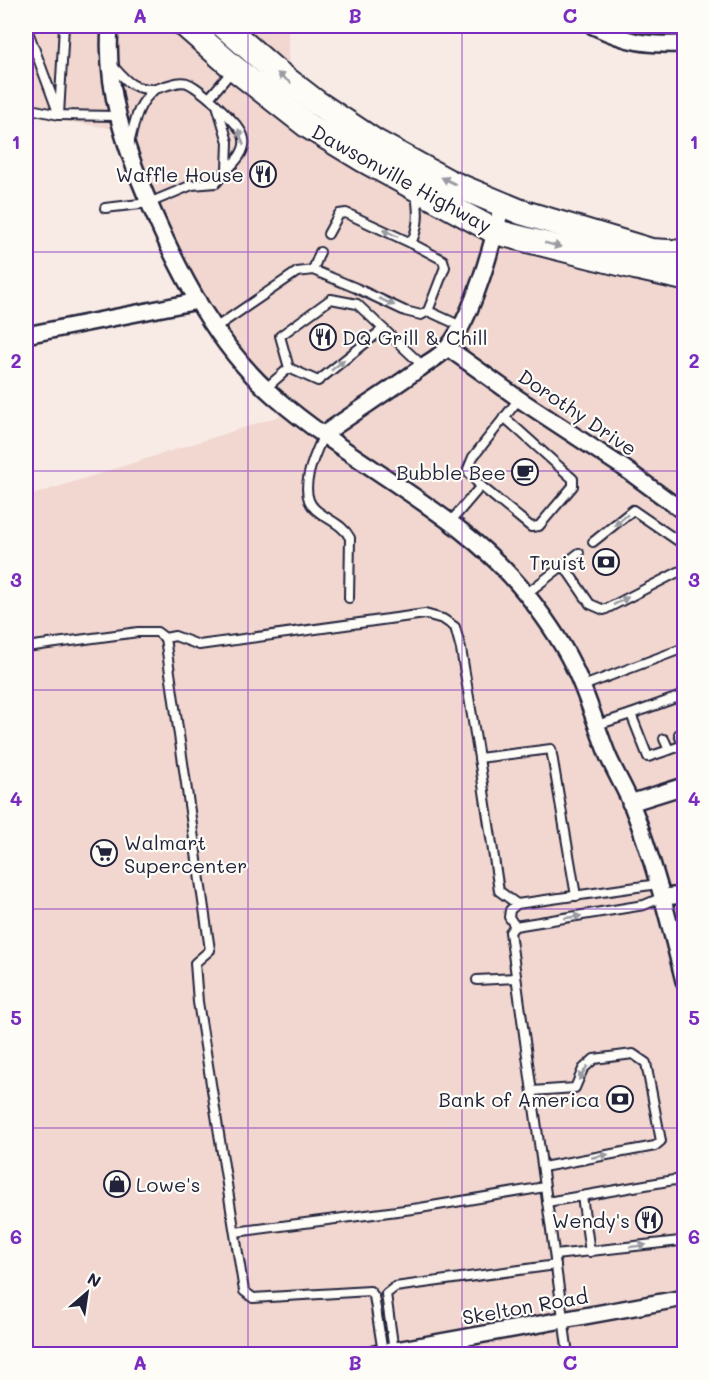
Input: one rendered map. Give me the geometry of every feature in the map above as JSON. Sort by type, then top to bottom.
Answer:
[{"type":"main road","name":"Dawsonville Highway","points":[[186,26],[234,68],[308,126],[364,160],[496,232],[684,278]]},
{"type":"main road","name":"Dawsonville Highway","points":[[224,26],[273,69],[317,103],[374,141],[449,182],[502,205],[651,251],[684,253]]},
{"type":"street","points":[[110,26],[110,62],[116,116],[161,232],[215,328],[237,358],[266,388],[324,435],[451,521],[494,559],[526,594],[549,625],[576,669],[609,757],[630,803],[660,891],[684,981]]},
{"type":"street","points":[[593,26],[633,42],[657,45],[684,44]]},
{"type":"street","points":[[324,435],[447,348],[461,326],[471,303],[496,232],[502,205]]},
{"type":"street","points":[[26,334],[198,301]]},
{"type":"street","name":"Dorothy Drive","points":[[447,348],[519,399],[624,468],[684,512]]},
{"type":"street","points":[[630,803],[684,786]]},
{"type":"street","points":[[660,891],[684,895]]},
{"type":"street","name":"Skelton Road","points":[[383,1353],[684,1298]]},
{"type":"lane","points":[[26,26],[59,115]]},
{"type":"lane","points":[[59,115],[64,26]]},
{"type":"lane","points":[[105,208],[149,203],[192,185],[216,183],[238,159],[245,147],[242,133],[236,124],[190,82],[181,81],[143,90],[131,86],[110,62]]},
{"type":"lane","points":[[209,99],[234,68]]},
{"type":"lane","points":[[128,149],[138,110],[144,98],[155,89]]},
{"type":"lane","points":[[217,105],[228,142],[227,170]]},
{"type":"lane","points":[[26,108],[59,115],[116,116]]},
{"type":"lane","points":[[411,243],[416,233],[419,214],[415,188]]},
{"type":"lane","points":[[215,328],[297,272],[312,270],[405,311],[421,315],[428,311],[445,267],[443,260],[346,213],[339,214],[335,218],[328,234]]},
{"type":"lane","points":[[312,270],[320,252]]},
{"type":"lane","points":[[289,368],[280,336],[331,299],[357,304],[423,366]]},
{"type":"lane","points":[[428,311],[461,326]]},
{"type":"lane","points":[[289,368],[318,381],[383,329]]},
{"type":"lane","points":[[266,388],[289,368]]},
{"type":"lane","points":[[504,417],[573,479],[573,486],[539,526],[531,527],[481,486],[470,475],[468,469],[473,457],[504,417],[519,399]]},
{"type":"lane","points":[[324,435],[309,466],[310,503],[345,530],[350,538],[349,598]]},
{"type":"lane","points":[[451,521],[481,486]]},
{"type":"lane","points":[[593,542],[633,510],[684,545]]},
{"type":"lane","points":[[526,594],[579,554]]},
{"type":"lane","points":[[564,566],[590,604],[604,610],[684,569]]},
{"type":"lane","points":[[165,638],[175,636],[199,645],[425,614],[443,619],[455,627],[461,649],[499,891],[517,904]]},
{"type":"lane","points":[[26,647],[138,632],[157,632],[165,638],[210,950],[195,963],[198,1002],[244,1291],[253,1298],[370,1291],[556,1265]]},
{"type":"lane","points":[[583,686],[684,648]]},
{"type":"lane","points":[[597,725],[631,714],[653,710],[684,695]]},
{"type":"lane","points":[[631,714],[648,757],[684,747],[679,734]]},
{"type":"lane","points":[[664,739],[669,750]]},
{"type":"lane","points":[[479,758],[551,749],[576,896]]},
{"type":"lane","points":[[515,926],[509,917],[510,910],[517,904],[576,896],[660,891]]},
{"type":"lane","points":[[568,1354],[510,932],[515,926],[644,905],[660,891]]},
{"type":"lane","points":[[477,980],[516,978]]},
{"type":"lane","points":[[532,1092],[575,1088],[583,1069],[594,1059],[633,1054],[646,1063],[660,1141],[655,1146],[543,1167]]},
{"type":"lane","points":[[547,1202],[674,1180],[682,1183],[684,1192]]},
{"type":"lane","points":[[235,1232],[420,1208],[545,1186]]},
{"type":"lane","points":[[582,1196],[590,1252]]},
{"type":"lane","points":[[555,1255],[680,1241],[684,1238]]},
{"type":"lane","points":[[383,1353],[386,1294],[395,1287]]},
{"type":"lane","points":[[370,1291],[374,1296],[383,1353]]},
{"type":"shaded area","points":[[26,26],[288,26],[289,96],[350,145],[466,209],[613,262],[684,267],[684,1354],[26,1354],[26,497],[280,416],[173,279],[115,129],[26,115]]},
{"type":"place","name":"Waffle House","points":[[263,174]]},
{"type":"place","name":"DQ Grill & Chill","points":[[323,337]]},
{"type":"place","name":"Bubble Bee","points":[[525,472]]},
{"type":"place","name":"Truist","points":[[606,562]]},
{"type":"place","name":"Walmart Supercenter","points":[[104,853]]},
{"type":"place","name":"Bank of America","points":[[620,1099]]},
{"type":"place","name":"Lowe's","points":[[117,1184]]},
{"type":"place","name":"Wendy's","points":[[649,1220]]}]
